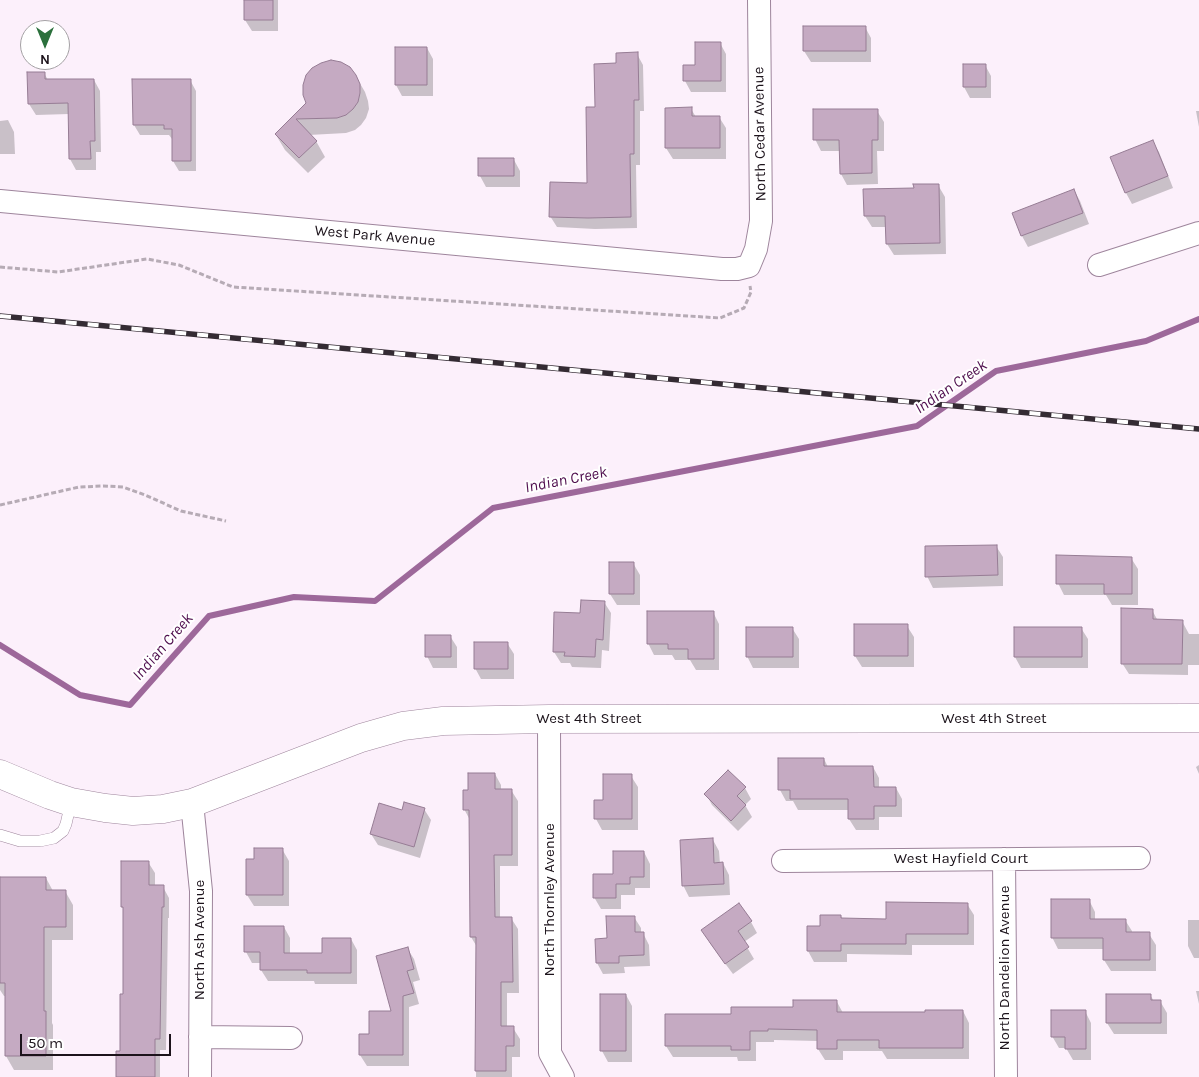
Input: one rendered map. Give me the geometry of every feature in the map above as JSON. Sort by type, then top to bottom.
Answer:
[{"type":"main road","name":"West 4th Street","points":[[0,774],[71,802],[133,811],[163,810],[192,804],[361,738],[403,726],[443,721],[549,719],[1199,718]]},
{"type":"street","name":"North Cedar Avenue","points":[[749,266],[756,249],[761,221],[759,0]]},
{"type":"street","name":"West Park Avenue","points":[[0,201],[722,269],[737,269],[749,266]]},
{"type":"street","points":[[1099,265],[1199,233]]},
{"type":"street","name":"North Thornley Avenue","points":[[549,719],[550,1054],[563,1077]]},
{"type":"street","name":"North Ash Avenue","points":[[192,804],[201,891],[200,1077]]},
{"type":"street","name":"West Hayfield Court","points":[[782,861],[1139,858]]},
{"type":"street","name":"North Dandelion Avenue","points":[[1004,859],[1006,1077]]},
{"type":"street","points":[[200,1037],[291,1038]]},
{"type":"lane","points":[[0,835],[20,841],[40,841],[54,838],[63,831],[71,802]]},
{"type":"path","points":[[0,266],[58,272],[147,259],[179,265],[232,287],[720,318],[744,308],[751,292],[749,266]]},
{"type":"path","points":[[0,504],[79,487],[123,487],[181,510],[226,521]]},
{"type":"building","points":[[244,0],[273,0],[273,20],[244,20]]},
{"type":"building","points":[[803,26],[866,26],[866,51],[803,51]]},
{"type":"building","points":[[695,42],[721,42],[721,81],[683,81],[683,65],[695,65]]},
{"type":"building","points":[[395,47],[427,47],[427,85],[395,85]]},
{"type":"building","points":[[638,52],[639,100],[634,100],[634,154],[630,154],[631,217],[549,217],[550,182],[587,183],[586,107],[595,107],[594,64],[616,63],[616,53]]},
{"type":"building","points":[[331,60],[341,62],[350,67],[356,75],[360,84],[358,102],[346,115],[337,118],[296,119],[317,141],[299,158],[275,134],[306,103],[303,95],[303,85],[306,75],[312,68]]},
{"type":"building","points":[[963,64],[986,64],[986,87],[963,87]]},
{"type":"building","points":[[27,72],[45,72],[45,79],[94,79],[95,141],[90,141],[91,159],[69,159],[68,103],[28,104]]},
{"type":"building","points":[[132,79],[191,79],[191,161],[172,161],[172,129],[164,129],[164,125],[133,125]]},
{"type":"building","points":[[692,107],[692,116],[720,116],[720,148],[665,148],[665,108]]},
{"type":"building","points":[[813,109],[878,109],[878,140],[872,140],[872,173],[840,174],[839,140],[813,140]]},
{"type":"building","points":[[1153,140],[1168,176],[1125,193],[1110,157]]},
{"type":"building","points":[[478,158],[514,158],[514,176],[478,176]]},
{"type":"building","points":[[913,184],[939,184],[940,243],[886,244],[885,216],[864,216],[863,189],[914,188]]},
{"type":"building","points":[[1074,189],[1083,213],[1021,236],[1012,213]]},
{"type":"building","points":[[997,545],[998,575],[925,577],[925,546]]},
{"type":"building","points":[[1056,555],[1132,557],[1132,594],[1104,594],[1104,584],[1056,584]]},
{"type":"building","points":[[609,562],[634,562],[634,594],[609,594]]},
{"type":"building","points":[[581,600],[605,601],[603,640],[596,639],[595,657],[564,656],[565,652],[553,652],[554,612],[580,613]]},
{"type":"building","points":[[1121,608],[1153,609],[1153,619],[1183,620],[1182,664],[1121,664]]},
{"type":"building","points":[[647,611],[714,611],[714,659],[688,659],[688,649],[668,649],[668,644],[647,644]]},
{"type":"building","points":[[854,624],[908,624],[908,656],[854,656]]},
{"type":"building","points":[[746,627],[793,627],[793,657],[746,657]]},
{"type":"building","points":[[1014,627],[1082,627],[1082,657],[1014,657]]},
{"type":"building","points":[[425,635],[451,635],[451,657],[425,657]]},
{"type":"building","points":[[474,642],[508,642],[508,669],[474,669]]},
{"type":"building","points":[[778,758],[824,758],[824,766],[873,766],[874,787],[896,787],[896,806],[874,806],[874,819],[848,819],[848,799],[790,799],[790,790],[778,790]]},
{"type":"building","points":[[728,770],[746,787],[737,796],[746,805],[731,821],[704,794]]},
{"type":"building","points":[[468,773],[495,773],[495,789],[512,789],[512,855],[494,855],[495,917],[512,917],[513,982],[501,982],[501,1026],[514,1026],[514,1046],[506,1046],[506,1071],[475,1071],[476,937],[470,937],[469,810],[463,810],[463,790],[468,790]]},
{"type":"building","points":[[603,774],[632,774],[632,819],[594,819],[594,800],[603,800]]},
{"type":"building","points":[[404,802],[425,808],[414,847],[370,834],[379,803],[402,810]]},
{"type":"building","points":[[713,838],[714,863],[723,862],[724,884],[682,886],[680,840]]},
{"type":"building","points":[[254,848],[283,848],[283,895],[246,895],[246,859],[254,859]]},
{"type":"building","points":[[613,851],[644,851],[644,877],[630,877],[630,884],[616,884],[616,898],[593,898],[593,874],[613,874]]},
{"type":"building","points":[[121,861],[149,861],[149,885],[164,885],[160,1039],[155,1039],[155,1077],[116,1077],[116,1051],[120,1051],[120,994],[123,994]]},
{"type":"building","points":[[0,877],[46,877],[46,890],[66,890],[66,927],[44,927],[46,1056],[5,1056],[5,983],[0,983]]},
{"type":"building","points":[[1051,899],[1090,899],[1090,919],[1126,919],[1126,932],[1150,932],[1150,960],[1103,960],[1103,938],[1051,938]]},
{"type":"building","points":[[886,902],[968,903],[968,934],[906,934],[906,944],[841,944],[841,951],[807,951],[807,926],[820,926],[820,915],[841,915],[841,918],[886,919]]},
{"type":"building","points":[[739,903],[752,921],[738,931],[749,947],[725,964],[701,930]]},
{"type":"building","points":[[606,916],[635,916],[635,932],[644,932],[644,955],[619,956],[619,963],[596,963],[595,939],[607,938]]},
{"type":"building","points":[[244,926],[284,926],[284,953],[322,953],[322,938],[351,938],[351,973],[307,973],[307,970],[260,970],[260,952],[244,952]]},
{"type":"building","points":[[408,947],[414,969],[407,971],[414,993],[403,996],[403,1055],[359,1055],[359,1034],[369,1034],[369,1011],[391,1011],[376,956]]},
{"type":"building","points":[[600,994],[626,994],[626,1051],[600,1051]]},
{"type":"building","points":[[1106,994],[1151,994],[1151,1000],[1161,1000],[1161,1023],[1106,1023]]},
{"type":"building","points":[[793,1000],[837,1000],[837,1012],[963,1010],[963,1048],[879,1048],[879,1040],[837,1040],[837,1049],[817,1049],[817,1030],[768,1029],[768,1031],[750,1031],[750,1050],[731,1050],[731,1046],[665,1046],[665,1014],[731,1014],[731,1007],[793,1007]]},
{"type":"building","points":[[1051,1010],[1086,1010],[1086,1049],[1065,1049],[1065,1037],[1051,1037]]},
{"type":"waterway","name":"Indian Creek","points":[[0,645],[80,695],[130,705],[209,616],[294,597],[375,601],[493,508],[917,426],[996,371],[1146,341],[1199,319]]},
{"type":"railway","points":[[0,316],[1199,429]]}]
